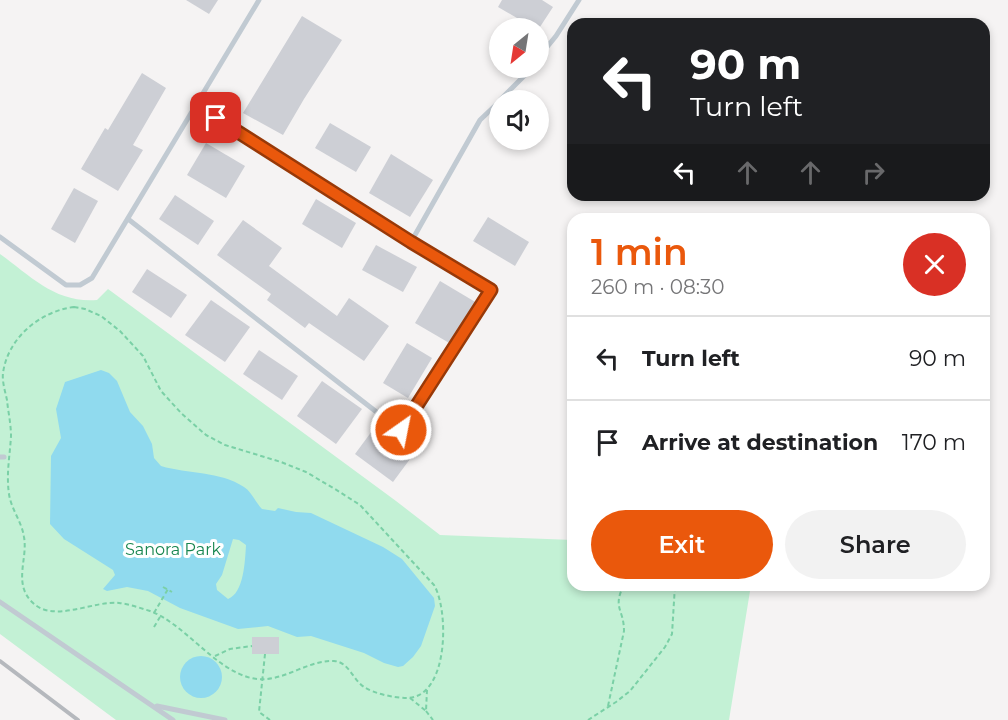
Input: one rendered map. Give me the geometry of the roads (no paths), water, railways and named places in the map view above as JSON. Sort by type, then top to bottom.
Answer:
[{"type":"lane","points":[[0,237],[59,282],[74,286],[86,283],[92,278],[259,0]]},
{"type":"lane","points":[[549,42],[579,0]]},
{"type":"lane","points":[[510,90],[522,78]]},
{"type":"lane","points":[[128,219],[401,430],[491,290],[411,242],[196,105]]},
{"type":"lane","points":[[411,242],[480,120],[489,111]]},
{"type":"lane","points":[[0,602],[173,720]]},
{"type":"lane","points":[[153,705],[225,720]]},
{"type":"water","points":[[101,370],[109,373],[117,381],[130,412],[143,426],[152,444],[154,458],[161,466],[225,478],[247,489],[262,509],[275,511],[278,508],[311,513],[383,547],[402,559],[434,598],[435,606],[421,646],[413,657],[403,666],[398,667],[311,636],[297,637],[268,626],[238,629],[180,608],[148,591],[127,587],[107,591],[103,589],[115,575],[113,570],[64,539],[50,524],[51,456],[61,438],[56,409],[65,382]],"holes":[[[233,539],[246,545],[243,576],[237,590],[228,599],[217,590],[216,584],[222,575]]]},
{"type":"water","points":[[201,656],[216,662],[222,677],[216,692],[201,698],[186,692],[180,677],[186,662]]},
{"type":"railway","points":[[0,661],[78,720]]},
{"type":"park label","name":"Sanora Park","points":[[173,549]]}]
